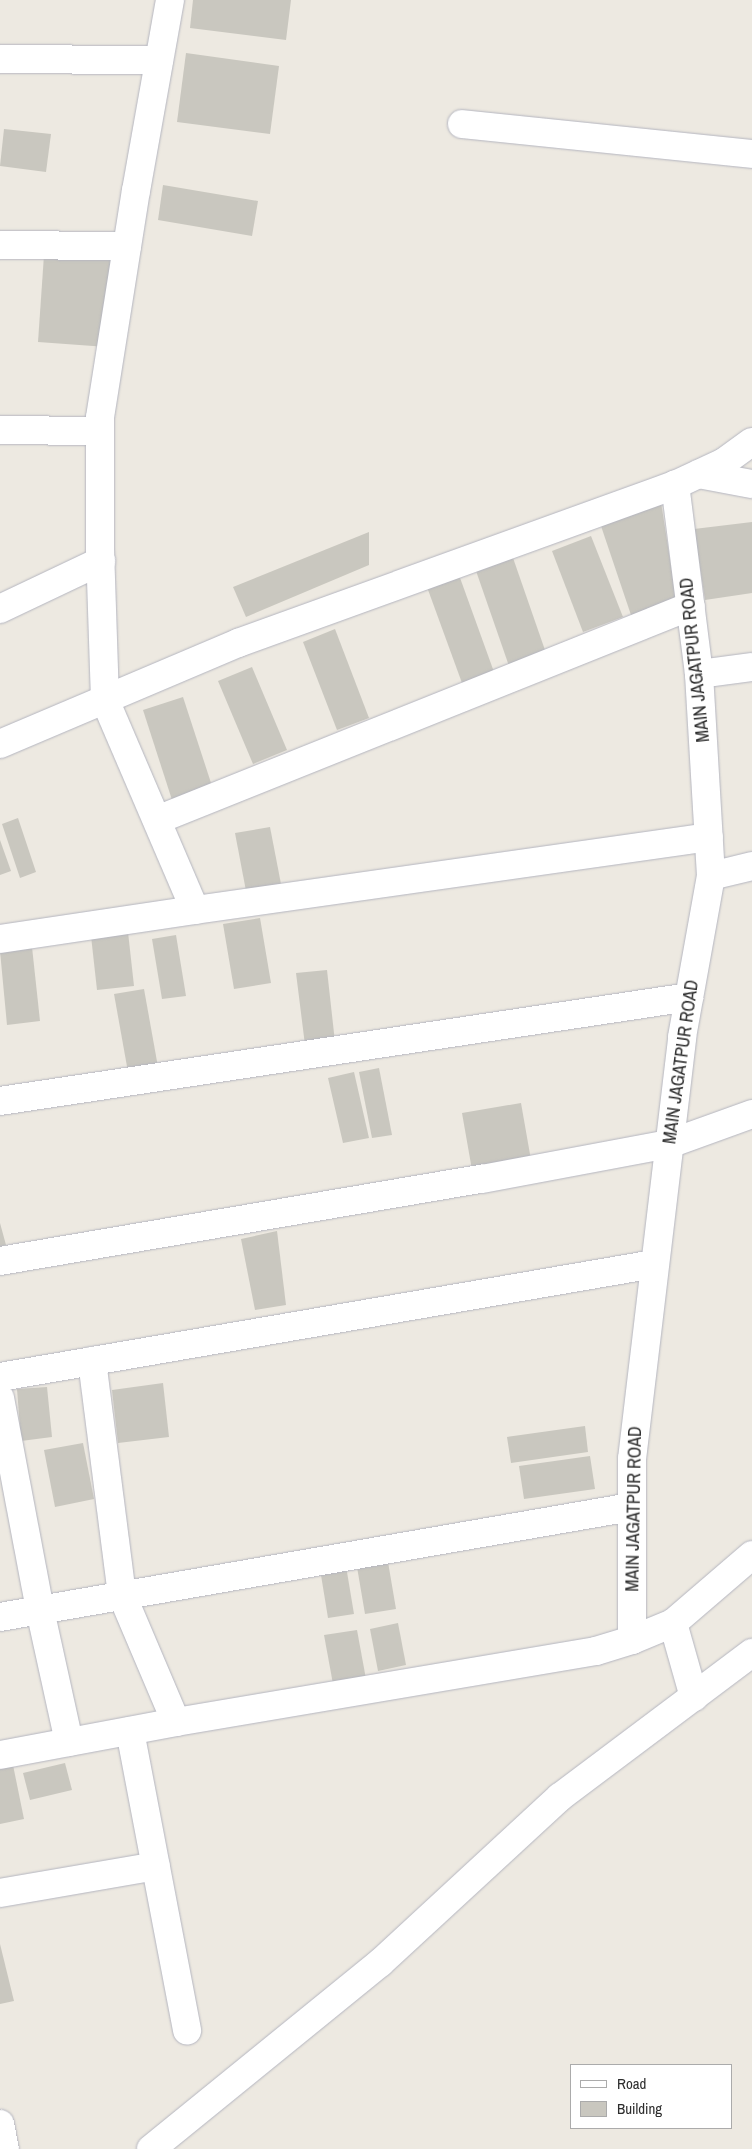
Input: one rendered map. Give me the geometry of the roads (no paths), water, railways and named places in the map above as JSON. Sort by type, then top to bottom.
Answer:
[{"type":"street","points":[[170,0],[127,246],[100,418],[101,561],[105,700],[195,910]]},
{"type":"street","points":[[0,59],[159,60]]},
{"type":"street","points":[[462,124],[752,154]]},
{"type":"street","points":[[0,245],[127,246]]},
{"type":"street","points":[[0,430],[100,431]]},
{"type":"street","points":[[0,744],[238,643],[687,480],[724,462],[752,442]]},
{"type":"street","points":[[687,480],[752,484]]},
{"type":"street","name":"MAIN JAGATPUR ROAD","points":[[632,1640],[632,1459],[669,1144],[689,997],[711,876],[699,674],[691,606],[687,480]]},
{"type":"street","points":[[0,608],[101,561]]},
{"type":"street","points":[[157,820],[691,606]]},
{"type":"street","points":[[699,674],[752,667]]},
{"type":"street","points":[[0,938],[709,837]]},
{"type":"street","points":[[711,876],[752,866]]},
{"type":"street","points":[[0,1101],[689,997]]},
{"type":"street","points":[[0,1261],[472,1181],[669,1144],[752,1114]]},
{"type":"street","points":[[0,1378],[654,1264]]},
{"type":"street","points":[[92,1361],[122,1595],[176,1722]]},
{"type":"street","points":[[0,1398],[40,1610],[69,1742]]},
{"type":"street","points":[[0,1617],[631,1507]]},
{"type":"street","points":[[0,1755],[176,1722],[596,1652],[632,1640],[673,1622],[752,1556]]},
{"type":"street","points":[[673,1622],[694,1697]]},
{"type":"street","points":[[151,2149],[380,1963],[560,1797],[752,1653]]},
{"type":"street","points":[[130,1731],[187,2031]]},
{"type":"street","points":[[0,1893],[156,1866]]},
{"type":"street","points":[[0,2124],[5,2149]]}]
